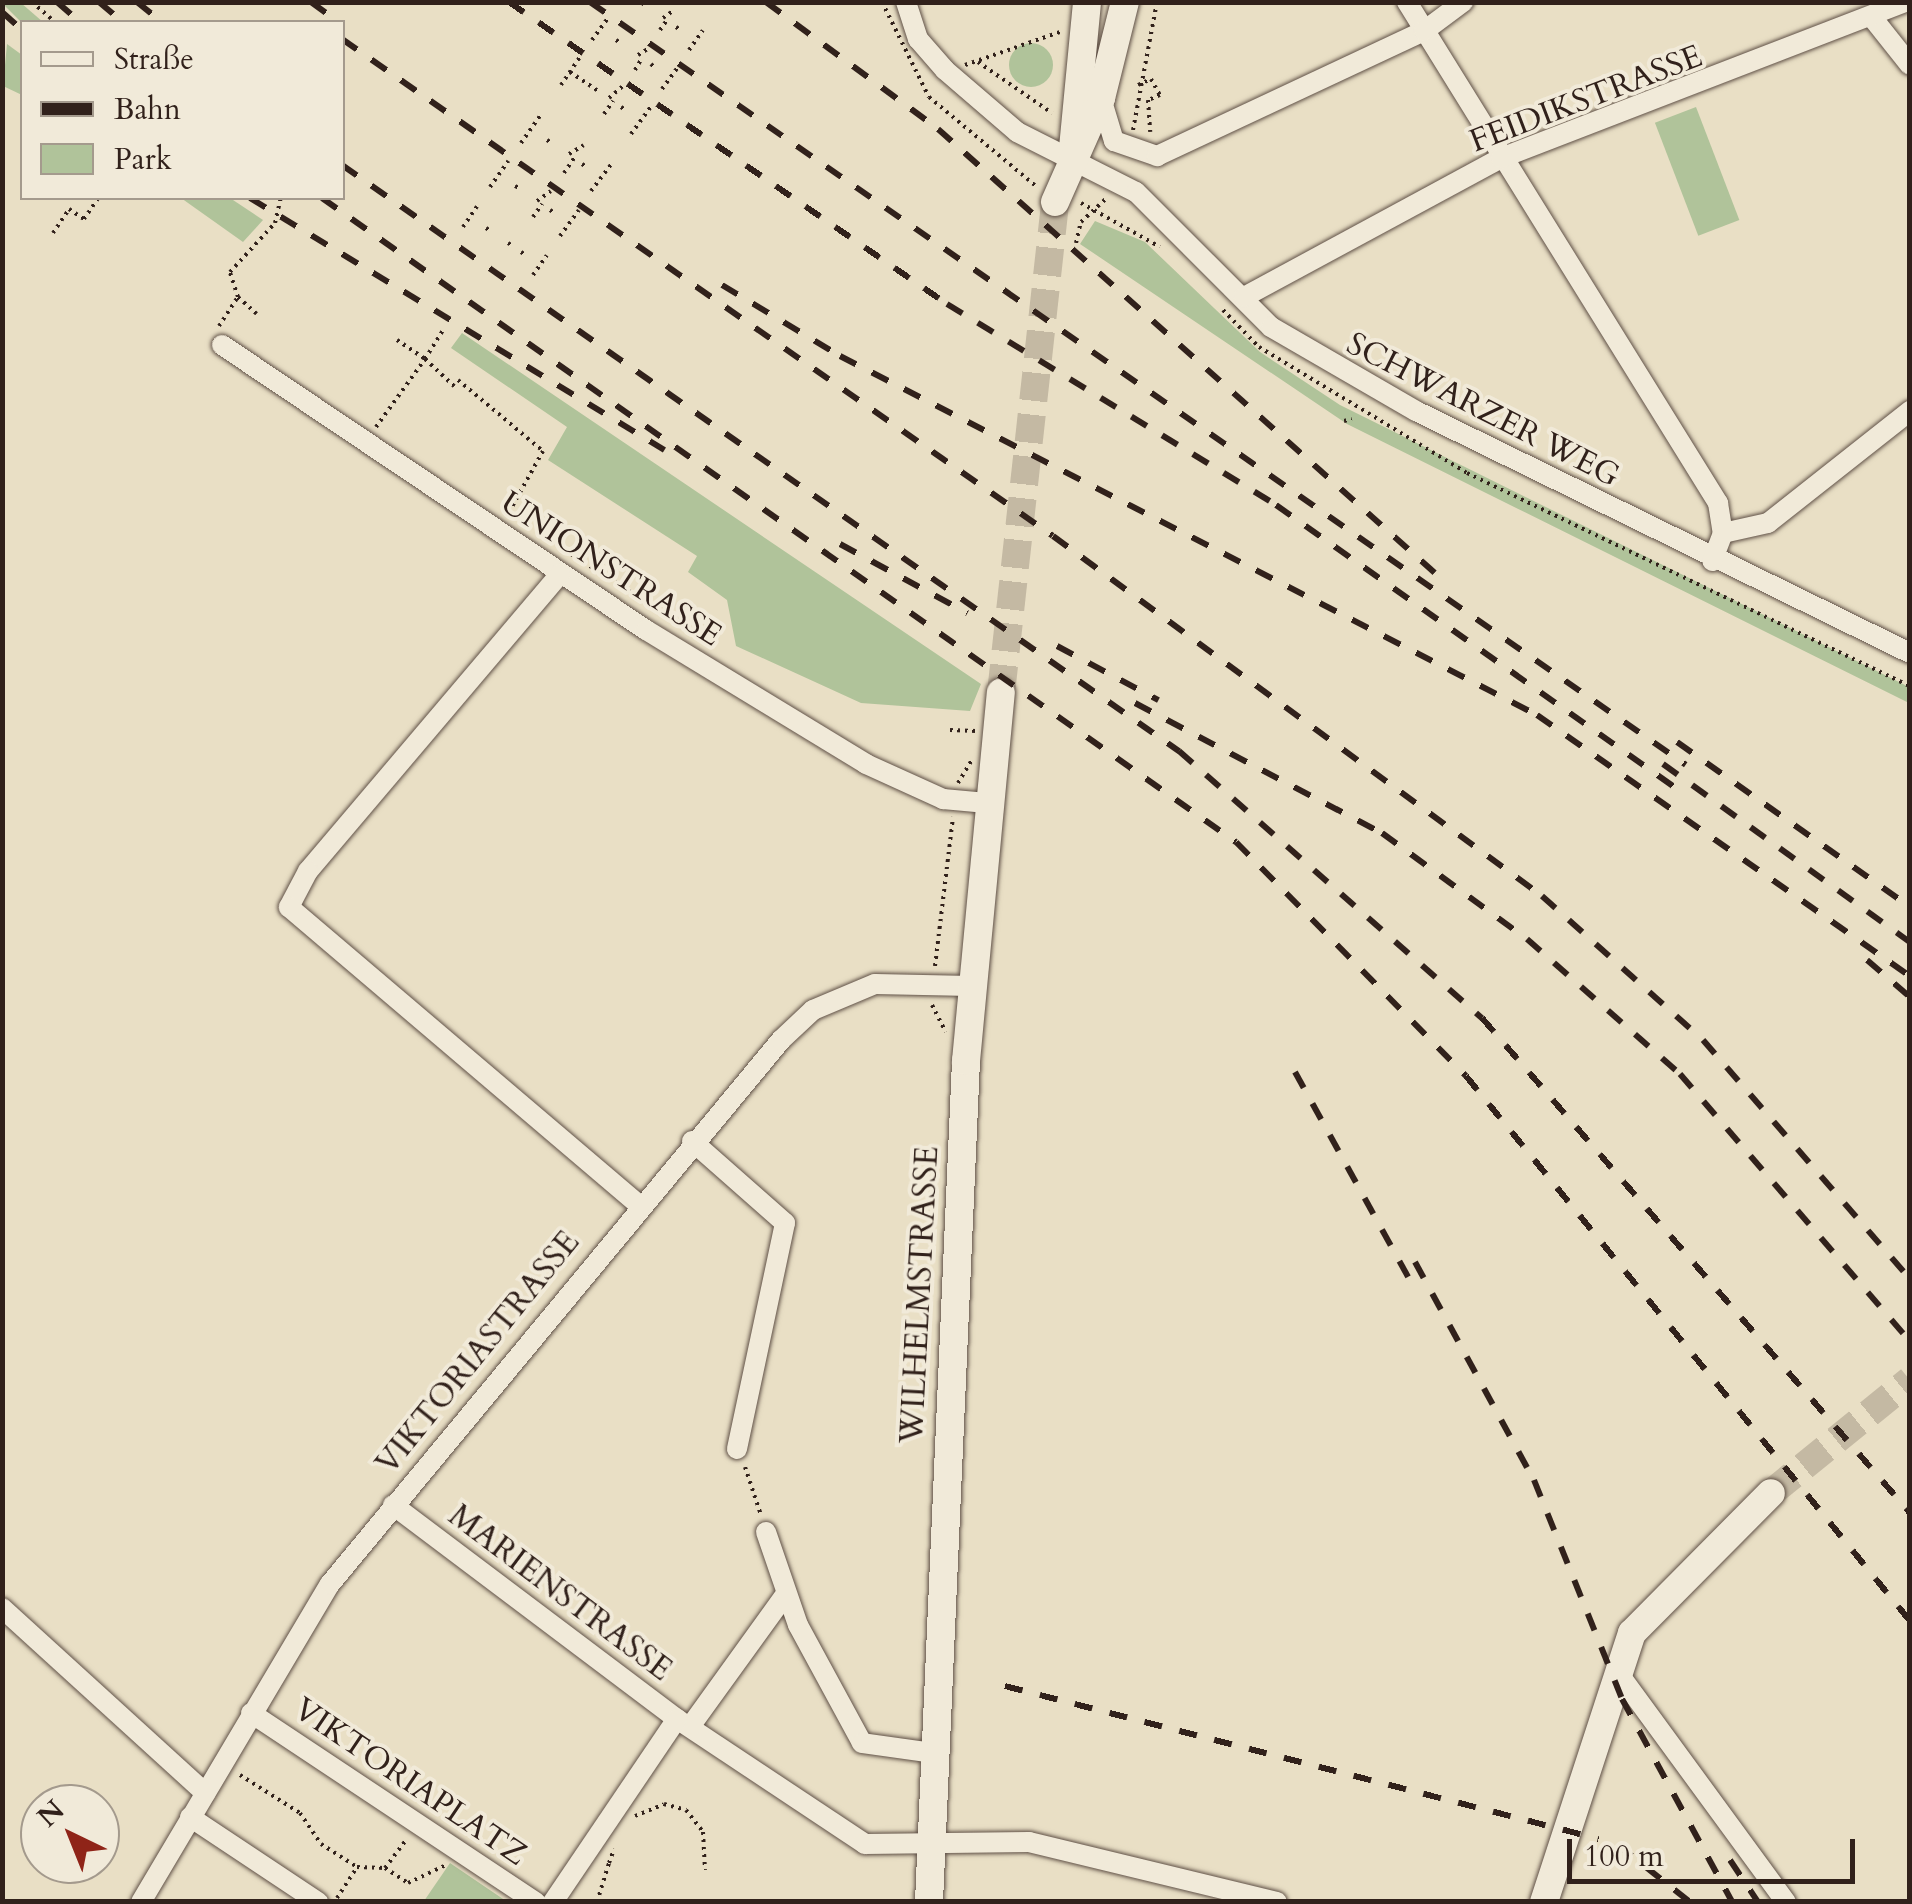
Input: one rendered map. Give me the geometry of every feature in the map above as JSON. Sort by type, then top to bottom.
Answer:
[{"type":"main road","points":[[1046,195],[1102,98],[1125,2]]},
{"type":"main road","points":[[1073,154],[1085,13]]},
{"type":"main road","name":"WILHELMSTRASSE","points":[[929,1902],[971,986],[1001,693]]},
{"type":"main road","points":[[1544,1902],[1616,1670],[1652,1607],[1772,1493]]},
{"type":"street","name":"SCHWARZER WEG","points":[[906,2],[922,48],[944,70],[1018,132],[1073,154],[1174,222],[1271,328],[1332,366],[1712,561],[1910,654]]},
{"type":"street","points":[[1407,2],[1718,504],[1722,533],[1712,561]]},
{"type":"street","points":[[1102,98],[1105,124],[1126,151],[1157,156],[1424,31],[1464,2]]},
{"type":"street","name":"FEIDIKSTRASSE","points":[[1244,297],[1501,158],[1875,21],[1905,2]]},
{"type":"street","points":[[1875,21],[1910,66]]},
{"type":"street","name":"UNIONSTRASSE","points":[[222,345],[560,574],[904,785],[987,803]]},
{"type":"street","points":[[1722,533],[1768,524],[1910,411]]},
{"type":"street","points":[[560,574],[308,871],[289,907],[638,1204]]},
{"type":"street","name":"VIKTORIASTRASSE","points":[[141,1902],[330,1584],[692,1141],[813,1010],[875,984],[971,986]]},
{"type":"street","points":[[692,1141],[786,1222],[738,1449]]},
{"type":"street","name":"MARIENSTRASSE","points":[[393,1504],[685,1722],[865,1844],[1030,1842],[1226,1895],[1278,1902]]},
{"type":"street","points":[[766,1532],[785,1595],[862,1742],[933,1753]]},
{"type":"street","name":"MARIENSTRASSE","points":[[685,1722],[785,1595]]},
{"type":"street","points":[[2,1608],[204,1792]]},
{"type":"street","points":[[1616,1670],[1786,1902]]},
{"type":"street","name":"VIKTORIAPLATZ","points":[[251,1713],[536,1902]]},
{"type":"street","points":[[553,1902],[685,1722]]},
{"type":"street","points":[[190,1817],[318,1902]]},
{"type":"path","points":[[32,2],[53,20]]},
{"type":"path","points":[[882,2],[929,97],[1046,195]]},
{"type":"path","points":[[1126,151],[1136,122],[1138,85],[1157,2]]},
{"type":"path","points":[[660,30],[674,10]]},
{"type":"path","points":[[944,70],[977,62],[1085,13]]},
{"type":"path","points":[[592,40],[607,19]]},
{"type":"path","points":[[600,29],[606,34]]},
{"type":"path","points":[[689,50],[703,30]]},
{"type":"path","points":[[689,36],[696,40]]},
{"type":"path","points":[[635,70],[649,48]]},
{"type":"path","points":[[561,85],[580,57]]},
{"type":"path","points":[[977,62],[1052,114]]},
{"type":"path","points":[[662,89],[677,68]]},
{"type":"path","points":[[570,72],[600,92]]},
{"type":"path","points":[[663,73],[670,78]]},
{"type":"path","points":[[1136,122],[1152,136],[1148,100],[1160,95],[1152,78],[1138,85]]},
{"type":"path","points":[[604,114],[623,86]]},
{"type":"path","points":[[631,134],[650,106]]},
{"type":"path","points":[[521,143],[541,114]]},
{"type":"path","points":[[634,116],[641,120]]},
{"type":"path","points":[[531,129],[538,134]]},
{"type":"path","points":[[564,173],[572,156],[584,145]]},
{"type":"path","points":[[490,188],[508,162]]},
{"type":"path","points":[[591,191],[611,164]]},
{"type":"path","points":[[594,173],[601,178]]},
{"type":"path","points":[[499,174],[506,179]]},
{"type":"path","points":[[1076,243],[1114,179]]},
{"type":"path","points":[[532,217],[551,191]]},
{"type":"path","points":[[53,233],[69,209],[84,219],[97,200]]},
{"type":"path","points":[[258,314],[238,297],[230,272],[276,223],[281,200]]},
{"type":"path","points":[[463,227],[477,206]]},
{"type":"path","points":[[560,236],[578,210]]},
{"type":"path","points":[[470,216],[477,221]]},
{"type":"path","points":[[562,218],[569,223]]},
{"type":"path","points":[[533,276],[547,256]]},
{"type":"path","points":[[534,260],[540,265]]},
{"type":"path","points":[[222,345],[218,328],[238,297]]},
{"type":"path","points":[[364,442],[444,328]]},
{"type":"path","points":[[397,340],[542,451],[506,506],[524,524]]},
{"type":"path","points":[[1344,420],[1352,419]]},
{"type":"path","points":[[558,545],[656,608]]},
{"type":"path","points":[[738,1449],[766,1532]]},
{"type":"path","points":[[222,1764],[300,1813],[321,1844],[356,1867],[385,1868],[408,1882],[431,1879],[458,1850]]},
{"type":"path","points":[[630,1820],[664,1804],[686,1810],[704,1832],[705,1870]]},
{"type":"path","points":[[385,1868],[418,1824]]},
{"type":"path","points":[[597,1902],[616,1844]]},
{"type":"path","points":[[585,1854],[609,1863]]},
{"type":"path","points":[[334,1902],[356,1867]]},
{"type":"green space","points":[[2,3],[21,3],[41,20],[20,21]]},
{"type":"green space","points":[[1031,43],[1047,49],[1053,65],[1047,81],[1031,87],[1015,81],[1009,65],[1015,49]]},
{"type":"green space","points":[[7,44],[20,54],[20,94],[3,86]]},
{"type":"green space","points":[[1696,107],[1739,220],[1698,236],[1655,123]]},
{"type":"green space","points":[[184,200],[233,200],[263,220],[243,242]]},
{"type":"green space","points":[[1095,221],[1145,242],[1260,352],[1340,405],[1909,687],[1909,703],[1347,424],[1080,244]]},
{"type":"green space","points":[[462,333],[981,684],[970,711],[861,703],[736,646],[727,600],[688,572],[697,556],[548,460],[567,427],[451,348]]},
{"type":"green space","points":[[450,1863],[506,1901],[424,1901]]},
{"type":"tunnel","points":[[1001,693],[1055,202]]},
{"type":"tunnel","points":[[1771,1493],[1910,1380]]},
{"type":"railway","points":[[57,2],[78,20]]},
{"type":"railway","points":[[99,2],[121,20]]},
{"type":"railway","points":[[137,2],[160,20]]},
{"type":"railway","points":[[311,2],[336,20]]},
{"type":"railway","points":[[509,2],[947,304],[1276,505],[1674,787]]},
{"type":"railway","points":[[590,2],[1686,765]]},
{"type":"railway","points":[[766,2],[938,129],[1435,573]]},
{"type":"railway","points":[[2,12],[20,28]]},
{"type":"railway","points":[[345,41],[1053,536],[1542,896],[1703,1040],[1910,1279]]},
{"type":"railway","points":[[345,167],[1179,751],[1482,1018],[1910,1513]]},
{"type":"railway","points":[[253,200],[664,450]]},
{"type":"railway","points":[[325,200],[1236,842],[1466,1076],[1910,1621]]},
{"type":"railway","points":[[722,285],[840,356],[1537,715],[1910,976]]},
{"type":"railway","points":[[840,544],[967,613]]},
{"type":"railway","points":[[1057,646],[1158,700]]},
{"type":"railway","points":[[1135,703],[1382,833],[1527,939],[1680,1074],[1910,1341]]},
{"type":"railway","points":[[1677,742],[1910,907]]},
{"type":"railway","points":[[1663,764],[1910,942]]},
{"type":"railway","points":[[1867,960],[1910,997]]},
{"type":"railway","points":[[1295,1072],[1413,1286]]},
{"type":"railway","points":[[1415,1262],[1534,1480],[1622,1699],[1732,1902]]},
{"type":"railway","points":[[1005,1686],[1599,1839]]},
{"type":"railway","points":[[1618,1845],[1690,1902]]},
{"type":"railway","points":[[1730,1860],[1758,1902]]}]
